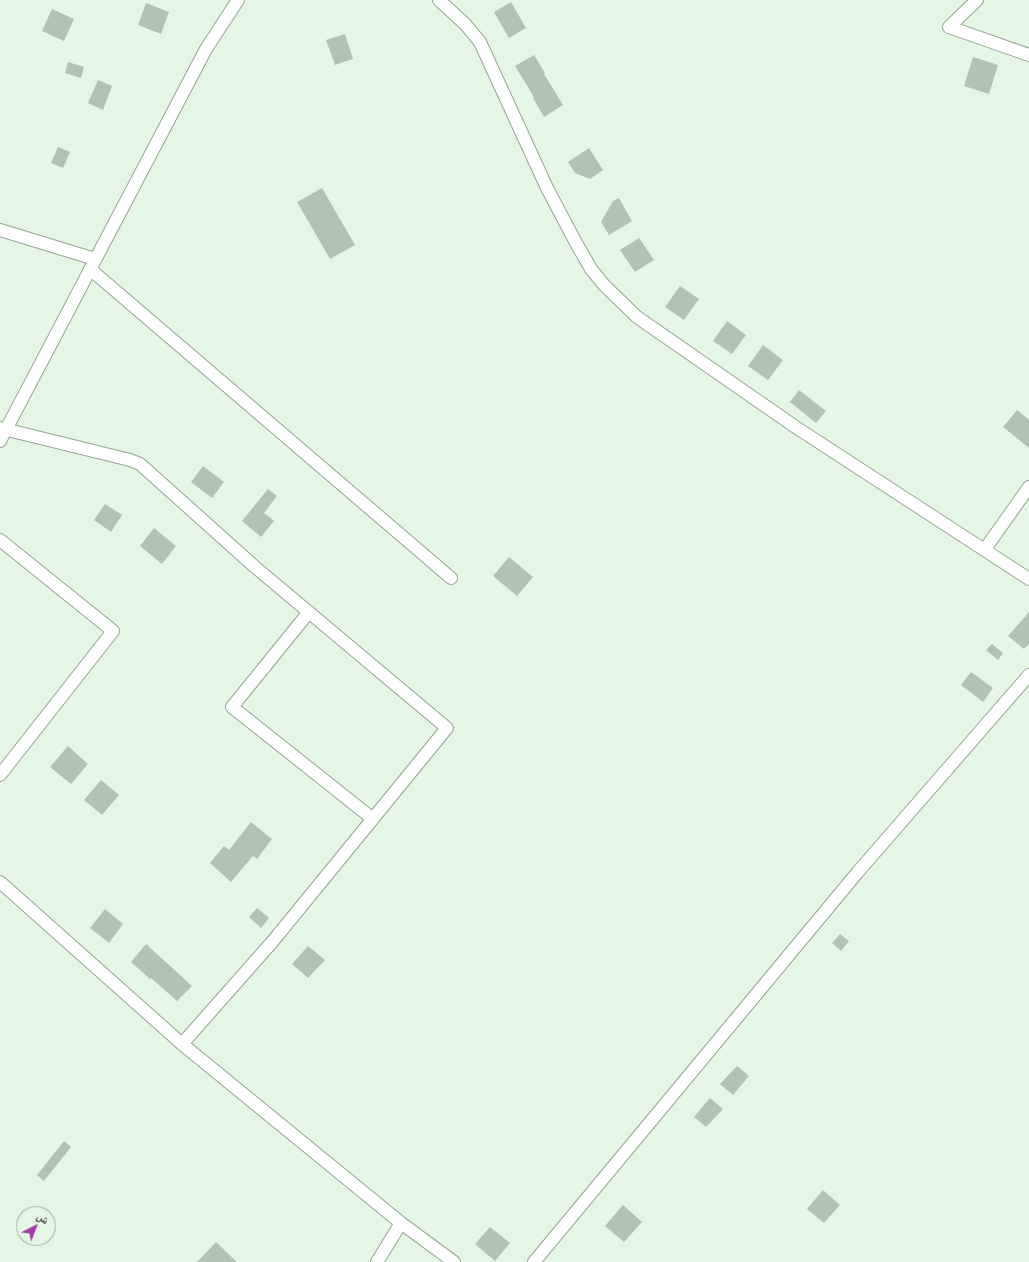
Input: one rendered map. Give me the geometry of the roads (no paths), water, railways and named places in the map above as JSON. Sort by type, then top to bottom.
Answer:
[{"type":"street","points":[[0,441],[3,429],[56,336],[92,264],[206,48],[238,0]]},
{"type":"street","points":[[439,0],[465,24],[480,42],[547,188],[575,241],[592,269],[604,285],[637,317],[790,424],[985,549],[1029,579]]},
{"type":"street","points":[[977,0],[949,27],[1029,55]]},
{"type":"street","points":[[0,230],[92,264],[451,578]]},
{"type":"street","points":[[3,429],[130,460],[140,464],[255,566],[447,728],[273,941],[182,1044]]},
{"type":"street","points":[[985,549],[1029,487]]},
{"type":"street","points":[[0,540],[113,631],[0,775]]},
{"type":"street","points":[[309,612],[232,707],[373,819]]},
{"type":"street","points":[[534,1262],[857,873],[1029,675]]},
{"type":"street","points":[[0,882],[182,1044],[401,1223],[454,1262]]},
{"type":"street","points":[[377,1262],[401,1223]]}]
